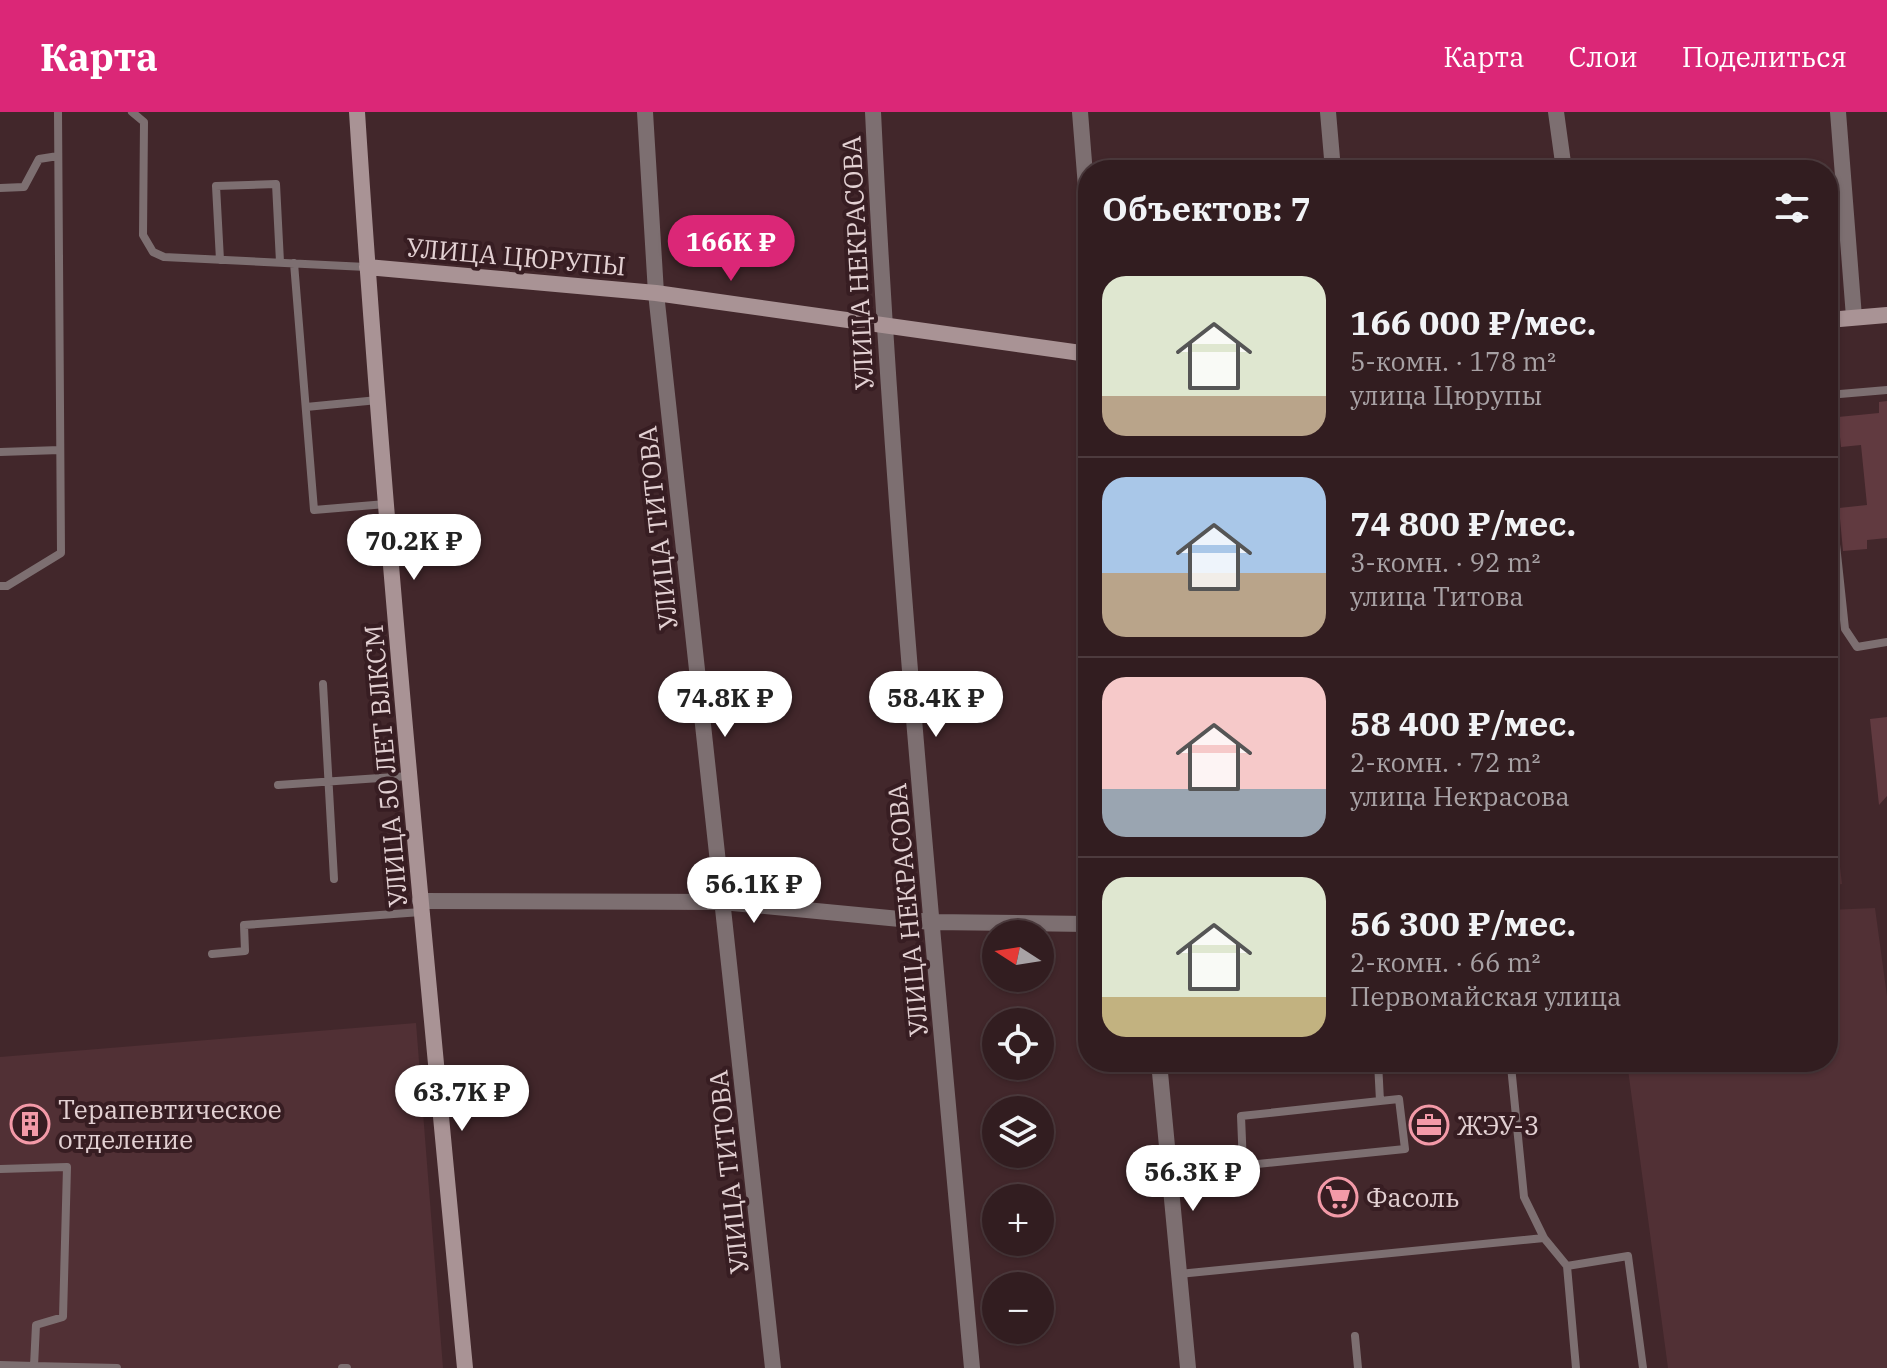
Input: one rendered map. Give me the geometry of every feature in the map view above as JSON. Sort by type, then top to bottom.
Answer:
[{"type":"street","name":"УЛИЦА 50 ЛЕТ ВЛКСМ","points":[[357,112],[367,267],[421,906],[465,1368]]},
{"type":"street","name":"УЛИЦА ТИТОВА","points":[[645,112],[656,293],[773,1368]]},
{"type":"street","name":"УЛИЦА НЕКРАСОВА","points":[[873,112],[883,324],[931,922],[972,1368]]},
{"type":"street","points":[[1080,112],[1084,160]]},
{"type":"street","points":[[1328,112],[1332,160]]},
{"type":"street","points":[[1556,112],[1563,160]]},
{"type":"street","points":[[1838,112],[1854,317]]},
{"type":"street","name":"УЛИЦА ЦЮРУПЫ","points":[[367,267],[656,293],[1078,353]]},
{"type":"street","points":[[1838,319],[1887,315]]},
{"type":"street","points":[[421,906],[722,902],[931,922],[1078,924]]},
{"type":"street","points":[[1160,1072],[1188,1368]]},
{"type":"lane","points":[[0,586],[7,586],[61,553],[58,112]]},
{"type":"lane","points":[[132,112],[144,122],[143,235],[153,252],[164,257],[367,267]]},
{"type":"lane","points":[[0,188],[24,187],[39,159],[58,156]]},
{"type":"lane","points":[[220,260],[216,186],[276,184],[280,262]]},
{"type":"lane","points":[[294,263],[314,510],[387,504]]},
{"type":"lane","points":[[1838,394],[1887,390]]},
{"type":"lane","points":[[306,407],[378,400]]},
{"type":"lane","points":[[0,452],[60,450]]},
{"type":"lane","points":[[1838,566],[1845,629],[1857,647],[1887,642]]},
{"type":"lane","points":[[323,684],[334,879]]},
{"type":"lane","points":[[278,785],[410,775]]},
{"type":"lane","points":[[212,954],[245,951],[244,925],[421,906]]},
{"type":"lane","points":[[1379,1072],[1380,1101]]},
{"type":"lane","points":[[1512,1072],[1524,1197],[1544,1238],[1567,1266],[1576,1368]]},
{"type":"lane","points":[[1169,1173],[1243,1166],[1405,1149],[1399,1099],[1241,1116],[1243,1166]]},
{"type":"lane","points":[[0,1169],[67,1167],[63,1317],[36,1325],[34,1366]]},
{"type":"lane","points":[[1179,1274],[1544,1238]]},
{"type":"lane","points":[[1567,1266],[1628,1256],[1643,1368]]},
{"type":"lane","points":[[1355,1336],[1358,1368]]},
{"type":"lane","points":[[0,1365],[117,1368]]},
{"type":"shaded area","points":[[1887,401],[1887,538],[1867,540],[1867,549],[1843,551],[1839,508],[1867,505],[1861,445],[1841,447],[1838,417],[1879,413],[1879,402]]},
{"type":"shaded area","points":[[1887,717],[1887,796],[1879,805],[1870,719]]},
{"type":"shaded area","points":[[1838,849],[1842,884],[1838,885]]},
{"type":"shaded area","points":[[1875,908],[1887,996],[1887,1368],[1668,1368],[1628,1072],[1838,1072],[1838,910]]},
{"type":"shaded area","points":[[416,1023],[443,1368],[0,1368],[0,1057]]},
{"type":"place","name":"Терапевтическое отделение","points":[[30,1124]]},
{"type":"place","name":"ЖЭУ-3","points":[[1429,1125]]},
{"type":"place","name":"Фасоль","points":[[1338,1197]]}]
